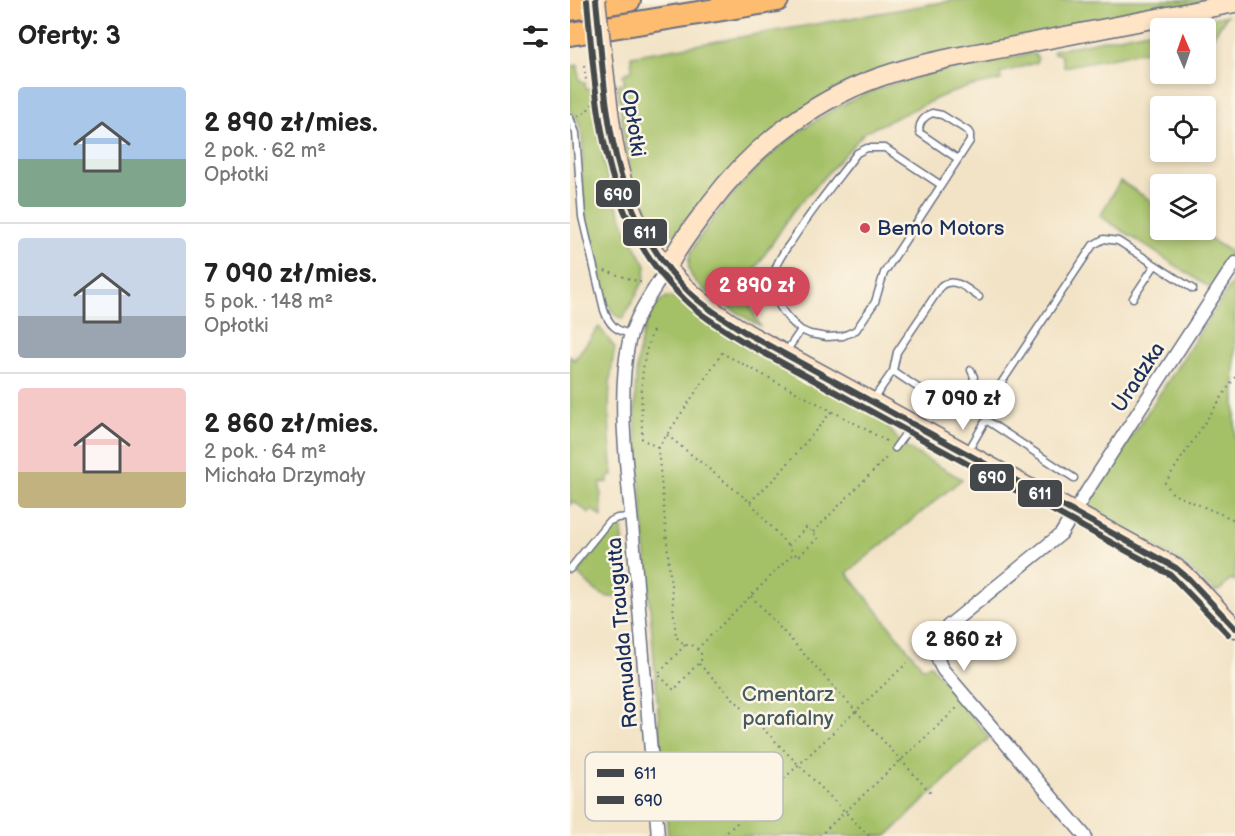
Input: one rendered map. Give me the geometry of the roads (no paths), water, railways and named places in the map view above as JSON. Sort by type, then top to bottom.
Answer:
[{"type":"highway","points":[[570,9],[629,0]]},
{"type":"highway","points":[[575,34],[777,0]]},
{"type":"street","name":"Opłotki","points":[[596,0],[601,93],[624,191],[639,228],[667,268],[693,296],[718,314],[785,354],[967,454],[1074,518],[1176,568],[1235,628]]},
{"type":"street","points":[[667,268],[675,252],[725,185],[747,161],[800,117],[850,89],[911,67],[1235,3]]},
{"type":"street","name":"Uradzka","points":[[1085,836],[943,670],[937,656],[938,639],[948,626],[1061,534],[1074,518],[1235,263]]},
{"type":"street","name":"Romualda Traugutta","points":[[651,752],[631,516],[625,427],[625,370],[631,334],[645,301],[667,268]]},
{"type":"street","name":"Romualda Traugutta","points":[[657,821],[658,836]]},
{"type":"lane","points":[[941,185],[885,148],[873,146],[857,153],[799,229],[782,254],[775,270],[774,285],[777,302],[787,317],[801,330],[810,334],[827,337],[843,336],[856,330],[875,302],[884,273],[970,141],[970,134],[939,114],[932,113],[927,116],[920,126],[920,133],[958,159]]},
{"type":"lane","points":[[571,119],[577,142],[582,217],[609,323],[618,330],[631,334]]},
{"type":"lane","points":[[967,454],[986,420],[988,403],[1093,245],[1104,239],[1118,241],[1193,289]]},
{"type":"lane","points":[[1133,298],[1155,265]]},
{"type":"lane","points":[[872,402],[893,370],[897,352],[942,285],[946,282],[957,283],[980,297]]},
{"type":"lane","points":[[785,354],[801,330]]},
{"type":"lane","points":[[893,370],[942,404],[952,407],[960,403],[971,386],[974,377],[970,370]]},
{"type":"lane","points":[[986,420],[1074,478]]},
{"type":"lane","points":[[895,448],[912,424]]},
{"type":"lane","points":[[570,569],[608,522],[631,516]]},
{"type":"place","name":"Bemo Motors","points":[[865,228]]},
{"type":"park label","name":"Cmentarz parafialny","points":[[788,706]]}]
